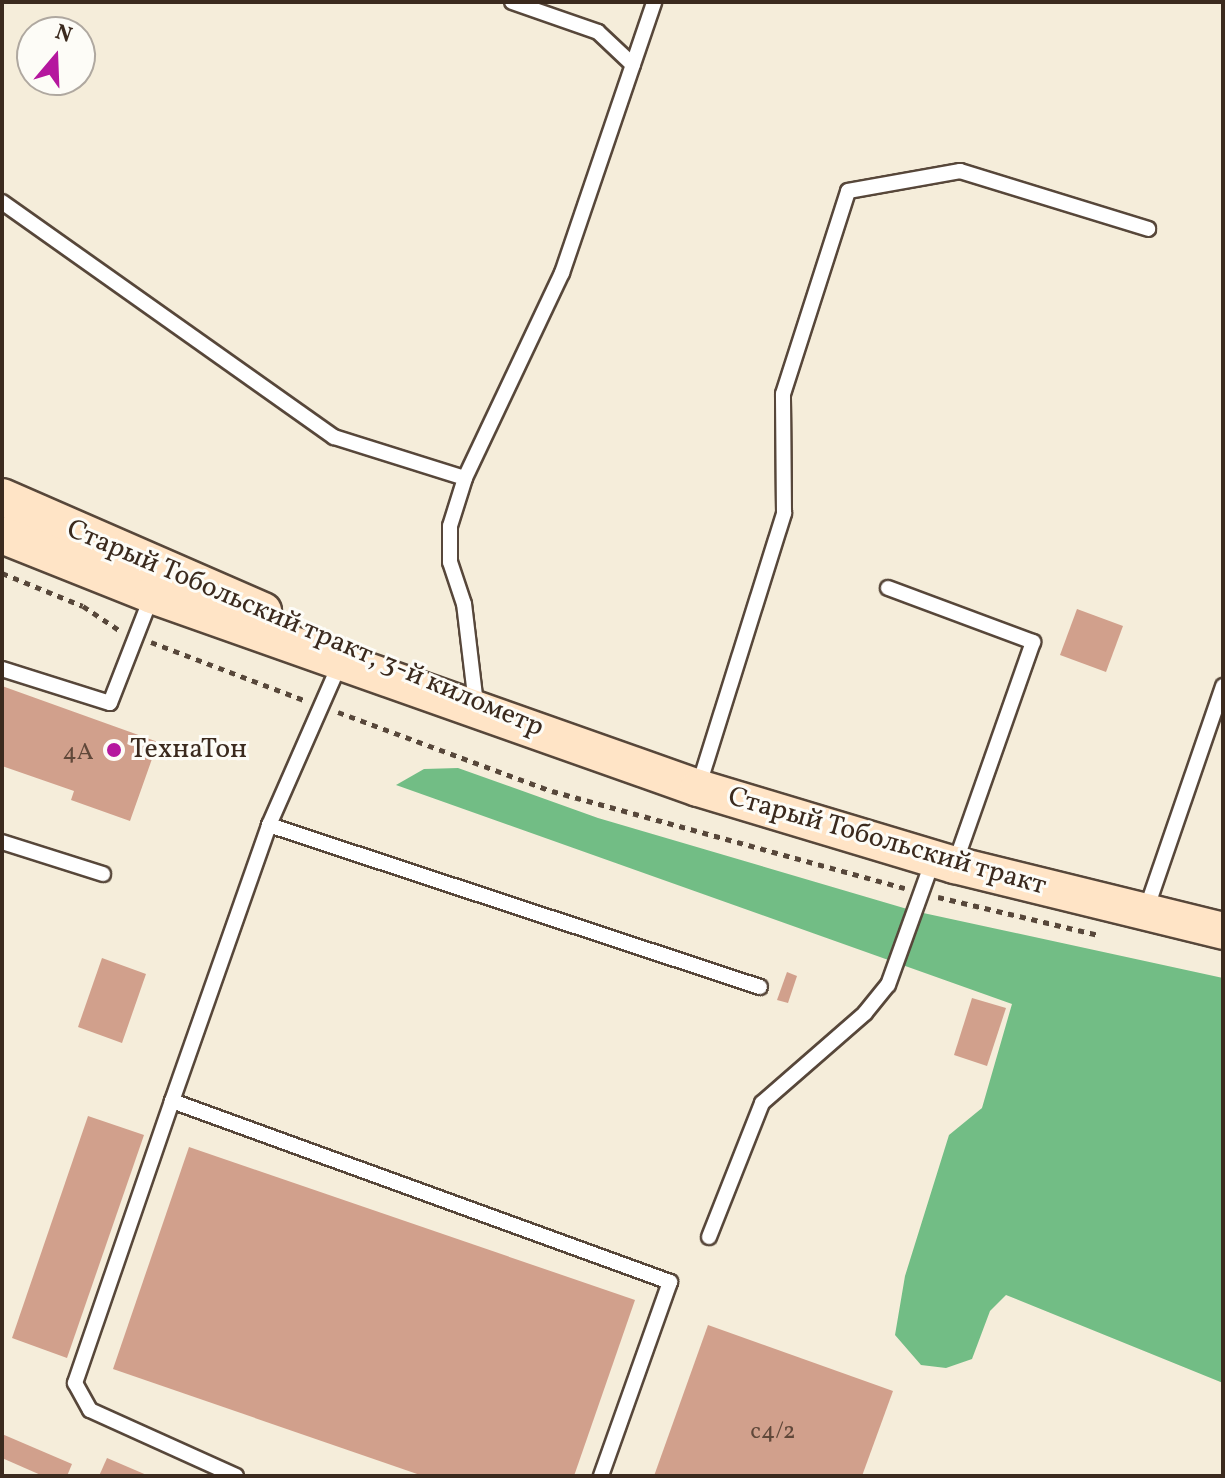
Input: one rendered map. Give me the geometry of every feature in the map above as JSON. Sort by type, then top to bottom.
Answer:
[{"type":"street","points":[[2,473],[236,599]]},
{"type":"street","name":"Старый Тобольский тракт, 3-й километр","points":[[2,497],[555,737]]},
{"type":"street","name":"Старый Тобольский тракт, 3-й километр","points":[[2,535],[152,595],[555,737]]},
{"type":"street","name":"Старый Тобольский тракт","points":[[555,737],[698,788],[944,862],[1223,931]]},
{"type":"lane","points":[[512,2],[598,32],[633,65]]},
{"type":"lane","points":[[476,704],[464,604],[450,562],[450,526],[465,478],[562,273],[654,2]]},
{"type":"lane","points":[[698,788],[784,513],[783,394],[848,191],[960,171],[1148,229]]},
{"type":"lane","points":[[2,202],[334,437],[465,478]]},
{"type":"lane","points":[[709,1237],[762,1103],[878,1000],[897,967],[922,893],[944,862],[1033,642],[888,588]]},
{"type":"lane","points":[[2,669],[110,703],[152,595]]},
{"type":"lane","points":[[236,1476],[90,1410],[75,1383],[269,825],[341,661]]},
{"type":"lane","points":[[1145,914],[1223,686]]},
{"type":"lane","points":[[269,825],[760,987]]},
{"type":"lane","points":[[2,842],[103,874]]},
{"type":"lane","points":[[172,1101],[670,1282],[601,1476]]},
{"type":"path","points":[[2,573],[83,606],[99,622],[136,637],[552,791],[922,893],[1107,937]]},
{"type":"green space","points":[[458,768],[598,818],[914,911],[1223,978],[1223,1383],[1006,1295],[990,1311],[972,1359],[946,1368],[921,1365],[895,1335],[905,1276],[949,1135],[982,1108],[1012,1004],[396,785],[424,769]]},
{"type":"building","points":[[1077,609],[1123,626],[1106,672],[1060,655]]},
{"type":"building","points":[[2,686],[158,742],[130,821],[71,800],[74,791],[2,766]]},
{"type":"building","points":[[102,958],[146,974],[122,1043],[78,1027]]},
{"type":"building","points":[[787,972],[797,976],[788,1003],[777,1000]]},
{"type":"building","points":[[972,998],[1006,1008],[987,1066],[954,1055]]},
{"type":"building","points":[[88,1116],[144,1135],[67,1358],[12,1338]]},
{"type":"building","points":[[189,1147],[635,1300],[574,1476],[423,1476],[113,1369]]},
{"type":"building","points":[[708,1325],[893,1391],[862,1476],[654,1476]]},
{"type":"building","points":[[2,1434],[72,1464],[67,1476],[43,1476],[2,1458]]},
{"type":"building","points":[[107,1458],[149,1476],[99,1476]]},
{"type":"place","name":"ТехнаТон","points":[[114,750]]}]
